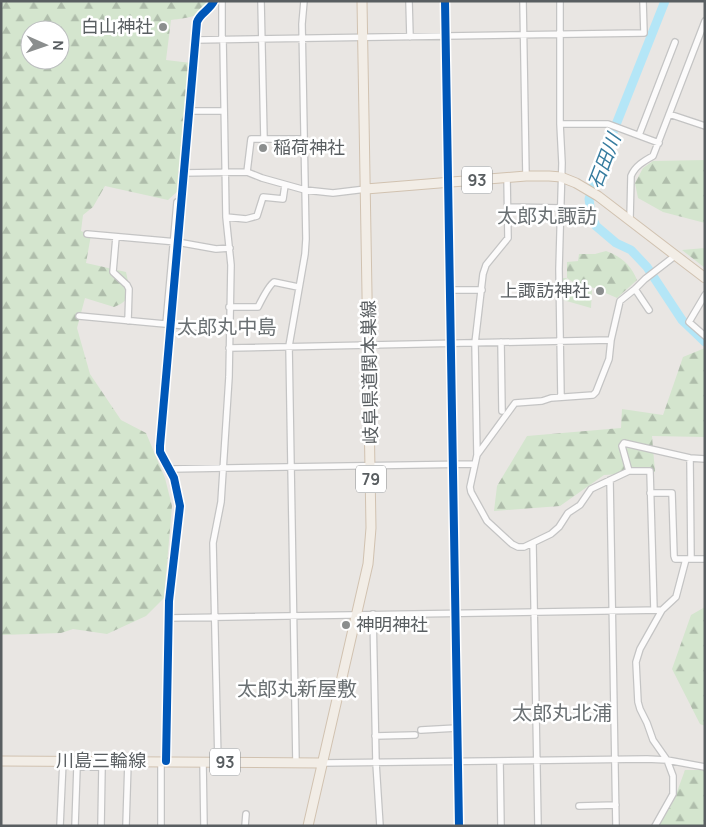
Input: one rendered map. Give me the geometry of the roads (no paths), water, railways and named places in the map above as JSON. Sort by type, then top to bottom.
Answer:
[{"type":"main road","name":"岐阜県道関本巣線","points":[[308,826],[370,550],[371,465],[362,1]]},
{"type":"main road","name":"93","points":[[366,189],[507,177],[562,177],[598,196],[705,278]]},
{"type":"main road","name":"川島三輪線","points":[[1,761],[321,763]]},
{"type":"street","points":[[161,826],[168,618],[170,584],[180,516],[180,499],[174,478],[160,452],[160,446],[175,242],[195,40],[198,18],[214,1]]},
{"type":"street","points":[[218,762],[213,543],[221,502],[229,377],[230,248],[226,217],[224,173],[222,1]]},
{"type":"street","points":[[261,1],[264,139]]},
{"type":"street","points":[[296,762],[289,346],[305,254],[302,24],[304,1]]},
{"type":"street","points":[[409,1],[410,37]]},
{"type":"street","points":[[445,1],[459,826]]},
{"type":"street","points":[[523,1],[526,176]]},
{"type":"street","points":[[560,1],[562,177],[559,269],[562,397]]},
{"type":"street","points":[[195,40],[644,32],[643,1]]},
{"type":"street","points":[[630,219],[631,176],[633,170],[653,156],[705,21]]},
{"type":"street","points":[[639,135],[675,42]]},
{"type":"street","points":[[195,111],[224,110]]},
{"type":"street","points":[[669,114],[705,126]]},
{"type":"street","points":[[560,124],[608,124],[659,143]]},
{"type":"street","points":[[247,172],[252,139],[304,139]]},
{"type":"street","points":[[182,173],[247,172],[305,190],[333,193],[366,189]]},
{"type":"street","points":[[477,455],[475,343],[486,265],[508,238],[507,177]]},
{"type":"street","points":[[226,217],[246,220],[257,216],[263,197],[284,198],[285,185]]},
{"type":"street","points":[[175,242],[176,202]]},
{"type":"street","points":[[508,207],[560,208]]},
{"type":"street","points":[[87,234],[175,242],[216,249],[230,248]]},
{"type":"street","points":[[116,237],[113,272],[129,289],[128,321]]},
{"type":"street","points":[[654,610],[650,471],[629,471],[591,489],[580,505],[568,513],[552,534],[533,544],[518,547],[512,544],[487,521],[471,492],[470,486],[477,455],[515,403],[593,395],[596,392],[609,359],[611,340],[620,301],[653,272],[676,256]]},
{"type":"street","points":[[229,307],[258,307],[270,284],[274,282],[298,287]]},
{"type":"street","points":[[635,289],[649,310]]},
{"type":"street","points":[[449,290],[482,290]]},
{"type":"street","points":[[705,295],[690,322],[705,336]]},
{"type":"street","points":[[79,316],[208,328],[229,327]]},
{"type":"street","points":[[229,348],[611,340]]},
{"type":"street","points":[[501,342],[502,411]]},
{"type":"street","points":[[629,471],[622,446],[624,443],[690,458],[705,459]]},
{"type":"street","points":[[654,826],[672,794],[674,786],[673,776],[667,760],[653,740],[640,709],[636,662],[640,649],[662,610],[676,597],[688,559],[690,458]]},
{"type":"street","points":[[170,469],[474,464]]},
{"type":"street","points":[[610,480],[616,826]]},
{"type":"street","points":[[650,494],[672,493],[675,559],[705,559]]},
{"type":"street","points":[[533,544],[538,826]]},
{"type":"street","points":[[168,618],[662,610]]},
{"type":"street","points":[[373,614],[376,763],[380,826]]},
{"type":"street","points":[[421,730],[457,728]]},
{"type":"street","points":[[376,736],[415,735]]},
{"type":"street","points":[[321,763],[616,759],[667,760],[705,767]]},
{"type":"street","points":[[60,826],[63,761]]},
{"type":"street","points":[[500,761],[501,826]]},
{"type":"street","points":[[126,826],[128,762]]},
{"type":"street","points":[[204,762],[204,826]]},
{"type":"street","points":[[75,826],[77,767],[102,767],[101,826]]},
{"type":"street","points":[[579,806],[616,805]]},
{"type":"street","points":[[246,814],[246,826]]},
{"type":"waterway","name":"石田川","points":[[665,1],[596,175],[589,199],[591,214],[596,226],[616,243],[631,250],[647,267],[682,320],[705,342]]},
{"type":"waterway","points":[[210,11],[215,4]]},
{"type":"waterway","points":[[193,39],[196,16]]},
{"type":"waterway","points":[[157,449],[161,398]]},
{"type":"waterway","points":[[166,609],[166,616]]},
{"type":"waterway","points":[[165,661],[166,620]]},
{"type":"place","name":"白山神社","points":[[163,27]]},
{"type":"place","name":"稲荷神社","points":[[263,148]]},
{"type":"place","name":"上諏訪神社","points":[[600,291]]},
{"type":"place","name":"神明神社","points":[[346,625]]},
{"type":"district","name":"太郎丸諏訪","points":[[547,216]]},
{"type":"district","name":"太郎丸中島","points":[[227,327]]},
{"type":"district","name":"太郎丸新屋敷","points":[[297,689]]},
{"type":"district","name":"太郎丸北浦","points":[[562,713]]}]
